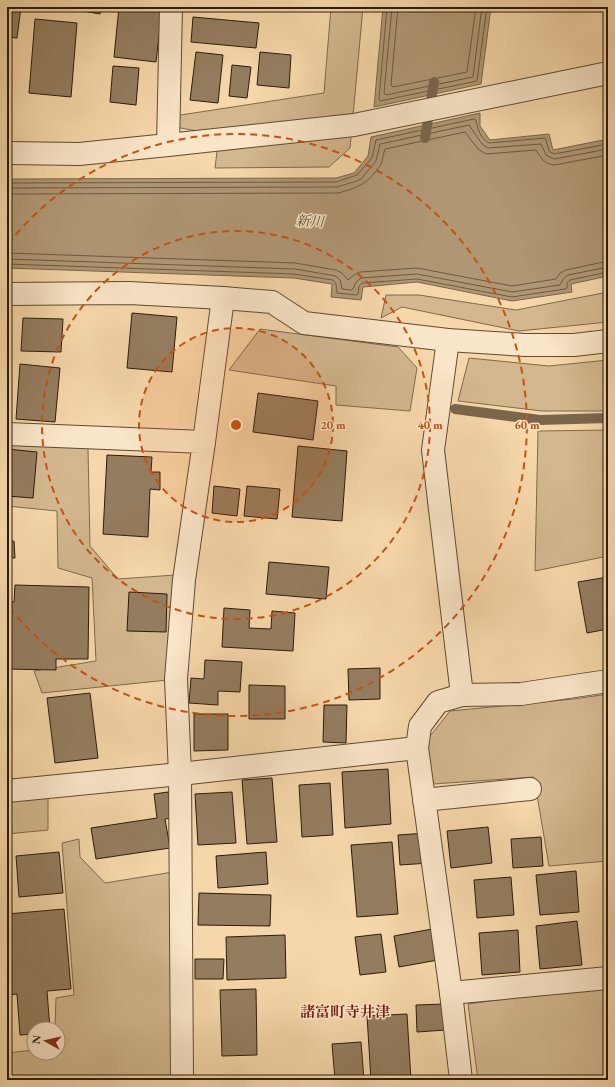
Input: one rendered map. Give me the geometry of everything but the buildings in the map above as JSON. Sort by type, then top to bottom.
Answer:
[{"type":"street","points":[[168,145],[171,7]]},
{"type":"street","points":[[7,153],[79,154],[354,125],[608,73]]},
{"type":"street","points":[[7,294],[130,293],[223,298],[272,302],[304,323],[448,340],[525,345],[574,345],[608,341]]},
{"type":"street","points":[[182,1080],[180,774],[176,680],[184,580],[223,298]]},
{"type":"street","points":[[448,340],[433,450],[462,695]]},
{"type":"street","points":[[7,434],[204,442]]},
{"type":"street","points":[[461,1080],[417,748],[420,726],[438,702],[462,695],[521,694],[608,681]]},
{"type":"street","points":[[7,791],[417,748]]},
{"type":"street","points":[[424,800],[530,789]]},
{"type":"street","points":[[450,993],[608,978]]},
{"type":"shaded area","points":[[331,7],[363,7],[350,148],[329,167],[215,168],[219,135],[175,127],[174,116],[324,93]]},
{"type":"shaded area","points":[[608,292],[608,322],[519,331],[402,307],[381,318],[386,295],[419,295],[516,310]]},
{"type":"shaded area","points":[[260,329],[398,347],[417,368],[410,411],[336,405],[336,386],[229,370]]},
{"type":"shaded area","points":[[469,358],[549,366],[608,360],[608,411],[542,411],[458,401]]},
{"type":"shaded area","points":[[608,430],[608,556],[535,571],[538,431]]},
{"type":"shaded area","points":[[7,443],[88,448],[90,546],[118,579],[175,575],[168,680],[42,693],[34,671],[96,661],[92,578],[58,568],[57,511],[7,506]]},
{"type":"shaded area","points":[[608,694],[608,861],[549,866],[534,777],[433,784],[427,740],[450,711],[574,699]]},
{"type":"shaded area","points":[[48,796],[48,830],[7,834],[7,801]]},
{"type":"shaded area","points":[[79,839],[80,857],[105,883],[173,872],[174,1080],[7,1080],[7,1053],[26,1051],[26,1061],[66,1061],[66,1021],[55,1021],[56,998],[74,995],[62,843]]},
{"type":"shaded area","points":[[608,985],[608,1080],[478,1080],[468,1004]]},
{"type":"water","points":[[383,7],[491,7],[481,84],[374,107]]},
{"type":"water","name":"新川","points":[[480,113],[480,126],[490,140],[549,134],[553,150],[608,139],[608,276],[571,284],[572,292],[512,301],[417,282],[363,287],[361,300],[331,297],[332,284],[294,278],[7,268],[7,179],[336,178],[354,173],[368,156],[371,137]]},
{"type":"waterway","points":[[425,138],[434,82]]},
{"type":"waterway","points":[[455,409],[540,420],[608,418]]},
{"type":"district","name":"諸富町寺井津","points":[[345,1011]]}]
